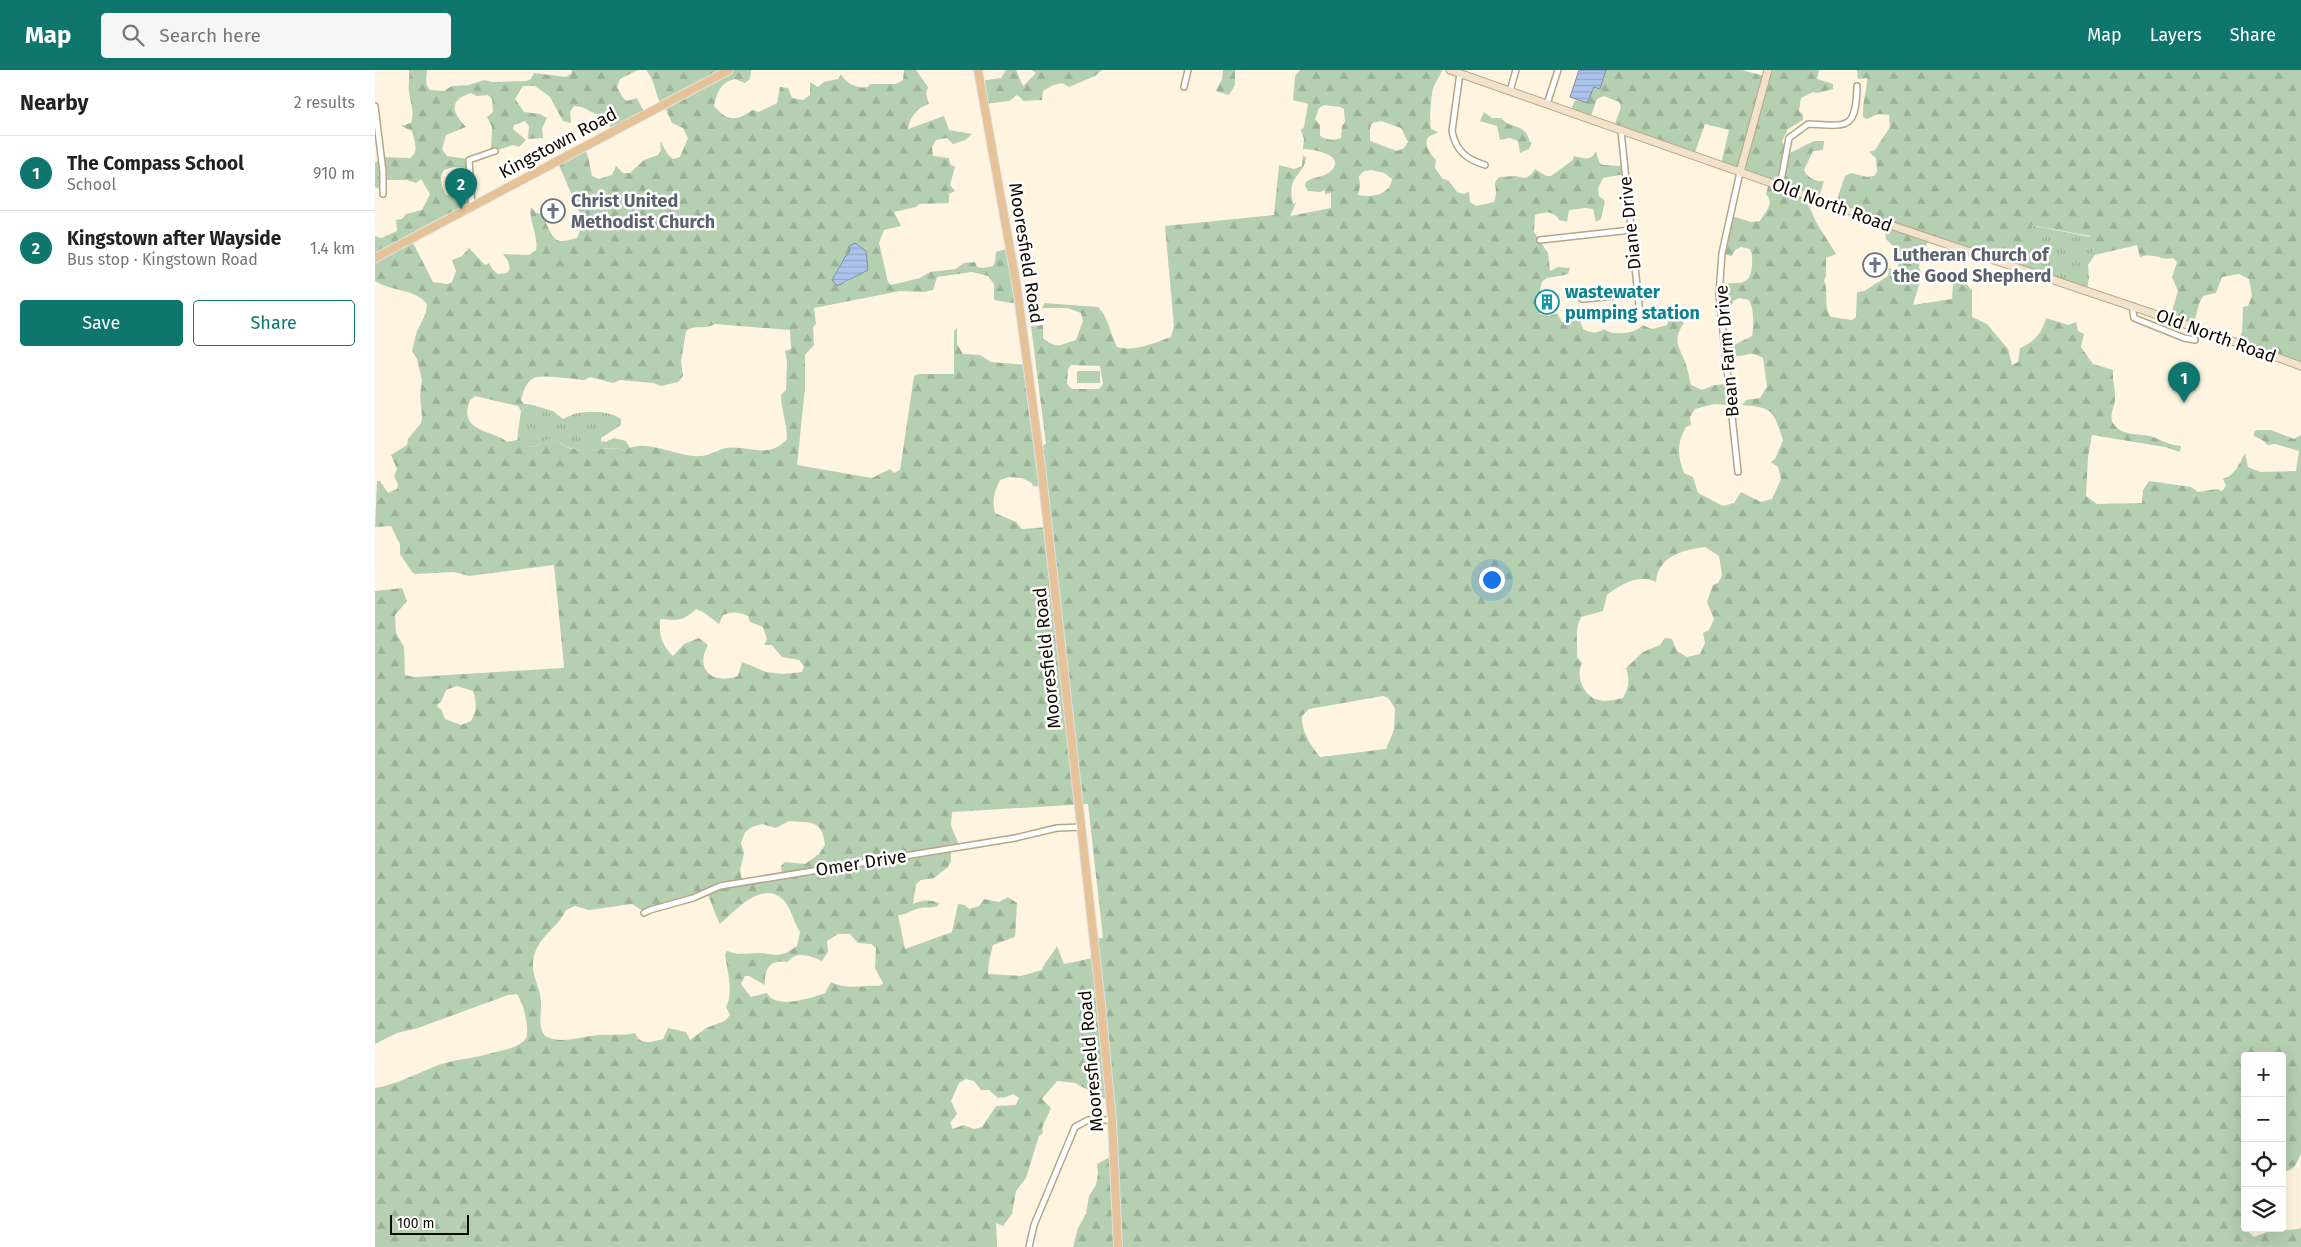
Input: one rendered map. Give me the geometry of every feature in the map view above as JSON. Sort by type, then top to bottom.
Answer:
[{"type":"main road","name":"Kingstown Road","points":[[375,258],[729,70]]},
{"type":"main road","name":"Mooresfield Road","points":[[978,70],[1005,211],[1049,528],[1055,604],[1082,827],[1112,1120],[1118,1247]]},
{"type":"street","points":[[1184,87],[1188,70]]},
{"type":"street","name":"Old North Road","points":[[1450,70],[2301,366]]},
{"type":"street","points":[[1510,91],[1516,70]]},
{"type":"street","points":[[1547,104],[1558,70]]},
{"type":"street","points":[[1741,172],[1768,70]]},
{"type":"street","points":[[1460,73],[1452,131],[1454,140],[1463,155],[1470,160],[1485,164]]},
{"type":"street","points":[[1780,186],[1789,138],[1808,124],[1837,126],[1845,124],[1853,118],[1857,107],[1857,86]]},
{"type":"street","points":[[375,106],[382,162],[383,194]]},
{"type":"street","name":"Diane Drive","points":[[1621,131],[1639,315]]},
{"type":"street","points":[[472,206],[469,160],[495,151]]},
{"type":"street","points":[[375,162],[382,162]]},
{"type":"street","name":"Bean Farm Drive","points":[[1739,472],[1719,294],[1722,253],[1741,172]]},
{"type":"street","points":[[1540,240],[1631,230]]},
{"type":"street","points":[[1582,299],[1638,294]]},
{"type":"street","points":[[2132,306],[2134,318],[2184,338],[2195,340]]},
{"type":"street","name":"Omer Drive","points":[[645,913],[728,885],[1015,838],[1057,828],[1082,827]]},
{"type":"street","points":[[1029,1247],[1035,1226],[1075,1127],[1088,1120],[1112,1120]]},
{"type":"green space","points":[[409,70],[427,70],[426,83],[428,88],[430,90],[444,91],[452,86],[469,85],[484,80],[492,82],[526,81],[531,79],[534,73],[566,77],[571,74],[572,70],[638,70],[620,79],[617,87],[623,98],[627,101],[637,98],[645,114],[613,131],[602,115],[574,106],[570,112],[571,123],[563,121],[550,97],[535,86],[523,86],[515,99],[524,112],[540,114],[547,118],[542,128],[543,138],[528,139],[529,126],[525,121],[514,125],[513,129],[526,140],[519,147],[513,145],[491,152],[492,127],[487,117],[493,112],[492,99],[488,95],[477,96],[471,93],[459,99],[456,103],[455,112],[466,127],[446,135],[442,149],[447,156],[468,159],[468,168],[454,167],[444,170],[441,182],[446,195],[469,194],[472,207],[411,239],[433,282],[447,284],[452,282],[456,271],[452,260],[462,256],[469,248],[485,265],[489,263],[498,274],[507,273],[510,269],[508,261],[503,254],[529,255],[536,250],[537,245],[530,212],[531,207],[536,213],[542,214],[551,234],[557,240],[564,241],[577,238],[581,228],[587,226],[588,220],[585,216],[581,216],[558,163],[584,147],[592,176],[599,179],[612,175],[616,166],[623,173],[630,173],[644,160],[658,155],[661,150],[660,141],[673,159],[680,157],[688,138],[683,128],[672,123],[664,105],[661,105],[646,70],[751,70],[750,79],[745,83],[735,79],[723,85],[718,92],[714,106],[723,115],[736,118],[752,110],[759,112],[777,103],[780,87],[788,88],[792,98],[803,100],[810,95],[810,82],[818,87],[824,82],[838,79],[841,74],[849,83],[860,87],[868,87],[870,84],[896,84],[903,80],[904,70],[916,70],[928,87],[926,94],[929,104],[915,113],[910,120],[908,129],[944,116],[949,130],[972,134],[965,140],[953,144],[947,138],[936,140],[932,147],[933,156],[949,158],[950,164],[955,167],[950,185],[955,191],[949,194],[949,203],[919,204],[916,207],[894,212],[901,226],[884,230],[879,243],[888,282],[891,285],[920,278],[930,272],[956,269],[964,263],[975,262],[977,267],[983,268],[993,266],[996,252],[1006,249],[1019,302],[1011,303],[994,300],[994,284],[988,276],[972,272],[937,277],[933,290],[924,292],[900,291],[814,308],[816,324],[813,327],[814,345],[805,355],[805,388],[797,465],[872,478],[890,469],[894,473],[900,470],[914,376],[918,374],[954,374],[954,331],[957,328],[957,344],[963,354],[980,355],[991,362],[1028,365],[1041,445],[1046,444],[1031,326],[1043,325],[1043,338],[1048,342],[1059,345],[1076,340],[1083,321],[1081,313],[1067,308],[1042,308],[1045,303],[1098,307],[1107,321],[1117,347],[1137,348],[1151,344],[1171,337],[1174,326],[1165,226],[1274,215],[1279,165],[1294,169],[1302,166],[1303,155],[1306,158],[1305,164],[1292,187],[1293,204],[1296,203],[1290,216],[1331,208],[1331,193],[1325,194],[1325,190],[1320,192],[1308,191],[1305,186],[1309,180],[1331,171],[1335,161],[1327,154],[1303,149],[1304,139],[1301,130],[1304,127],[1308,104],[1293,100],[1295,76],[1300,70],[1442,70],[1433,89],[1430,121],[1431,129],[1438,132],[1427,138],[1427,145],[1436,160],[1435,168],[1442,178],[1449,181],[1457,192],[1464,194],[1469,192],[1470,202],[1476,206],[1494,202],[1496,194],[1495,182],[1499,177],[1515,176],[1525,178],[1531,175],[1535,169],[1546,176],[1551,176],[1573,160],[1574,156],[1589,158],[1596,151],[1599,162],[1603,165],[1624,166],[1625,174],[1603,178],[1598,188],[1599,196],[1605,201],[1601,219],[1596,222],[1593,209],[1585,208],[1569,210],[1567,222],[1559,220],[1555,215],[1549,213],[1535,215],[1534,232],[1548,253],[1550,271],[1558,267],[1570,268],[1568,274],[1546,278],[1541,284],[1540,314],[1549,316],[1557,313],[1562,322],[1580,320],[1583,329],[1594,332],[1604,329],[1613,333],[1624,333],[1635,330],[1642,325],[1652,329],[1667,325],[1670,317],[1676,317],[1684,323],[1677,341],[1685,361],[1691,385],[1702,390],[1715,385],[1727,384],[1729,405],[1714,404],[1695,409],[1690,417],[1691,425],[1686,427],[1681,438],[1680,460],[1684,473],[1693,477],[1698,493],[1723,506],[1734,503],[1741,492],[1761,502],[1772,499],[1781,479],[1778,467],[1771,462],[1775,459],[1783,440],[1774,417],[1767,410],[1742,405],[1746,400],[1760,398],[1767,386],[1763,358],[1752,354],[1725,355],[1724,347],[1734,345],[1752,336],[1753,317],[1751,303],[1749,300],[1739,298],[1733,301],[1730,310],[1732,311],[1720,311],[1720,284],[1746,281],[1751,273],[1752,265],[1750,249],[1741,247],[1735,250],[1732,256],[1721,254],[1729,215],[1751,222],[1760,221],[1770,201],[1766,194],[1769,182],[1721,164],[1729,130],[1705,124],[1694,155],[1614,127],[1621,107],[1619,102],[1604,96],[1597,99],[1590,119],[1570,112],[1575,100],[1587,103],[1594,87],[1600,89],[1606,70],[1742,70],[1764,76],[1767,70],[1819,70],[1817,79],[1833,84],[1833,89],[1817,93],[1813,92],[1801,98],[1799,111],[1803,115],[1803,120],[1788,129],[1782,141],[1788,154],[1814,141],[1824,141],[1823,150],[1813,151],[1804,170],[1813,179],[1824,181],[1819,197],[1805,196],[1816,222],[1836,254],[1826,258],[1826,276],[1824,280],[1827,309],[1831,317],[1852,320],[1856,317],[1857,292],[1864,291],[1888,276],[1889,268],[1898,272],[1899,252],[1886,239],[1884,224],[1835,205],[1845,176],[1851,173],[1867,177],[1874,176],[1877,172],[1876,158],[1869,152],[1875,150],[1890,127],[1889,115],[1878,114],[1867,119],[1863,117],[1867,78],[1858,79],[1857,70],[2301,70],[2301,366],[2238,341],[2242,332],[2243,307],[2248,306],[2252,296],[2249,279],[2239,274],[2222,277],[2216,293],[2203,296],[2193,326],[2170,318],[2178,291],[2172,277],[2177,262],[2173,258],[2169,259],[2150,255],[2140,257],[2137,245],[2095,255],[2090,236],[2031,225],[2017,267],[1929,239],[1920,260],[1919,267],[1922,275],[1913,305],[1952,299],[1953,284],[1957,279],[1964,282],[1972,290],[1972,317],[1987,324],[2008,349],[2012,365],[2018,362],[2020,348],[2037,336],[2046,318],[2068,325],[2076,322],[2078,331],[2084,334],[2081,347],[2093,364],[2113,370],[2115,400],[2111,417],[2117,428],[2127,433],[2151,436],[2181,446],[2180,452],[2165,447],[2092,435],[2088,457],[2086,496],[2097,504],[2142,503],[2143,490],[2149,481],[2191,487],[2198,492],[2217,489],[2222,491],[2226,486],[2223,479],[2234,472],[2245,453],[2248,467],[2261,472],[2296,471],[2299,451],[2275,444],[2267,445],[2264,441],[2254,436],[2254,432],[2257,430],[2271,430],[2294,439],[2301,435],[2301,1154],[2296,1164],[2286,1171],[2286,1052],[2241,1052],[2241,1232],[2249,1232],[2254,1237],[2267,1232],[2286,1232],[2286,1230],[2299,1229],[2301,1227],[2301,1247],[1073,1247],[1078,1228],[1086,1214],[1089,1196],[1096,1185],[1097,1164],[1110,1157],[1107,1100],[1075,1083],[1057,1081],[1042,1099],[1051,1108],[1042,1128],[1043,1133],[1039,1136],[1026,1178],[1016,1191],[1012,1214],[1003,1226],[996,1223],[997,1247],[375,1247],[375,1088],[455,1060],[482,1056],[514,1047],[526,1038],[527,1028],[524,1009],[517,994],[508,995],[418,1028],[397,1033],[375,1044],[375,591],[402,588],[407,601],[395,615],[396,633],[404,647],[405,675],[414,677],[564,668],[554,565],[469,576],[454,572],[415,574],[400,554],[400,544],[391,526],[375,527],[377,481],[380,481],[388,493],[397,489],[398,484],[394,476],[397,469],[391,455],[407,445],[408,439],[421,423],[422,417],[420,395],[422,380],[417,359],[412,351],[417,331],[426,313],[427,304],[416,295],[375,281],[375,236],[381,238],[397,231],[396,220],[402,219],[406,214],[422,210],[430,194],[421,179],[416,183],[407,180],[385,180],[382,190],[375,187],[375,162],[382,161],[383,157],[410,158],[415,152],[412,131],[401,126],[411,123],[412,110]],"holes":[[[1324,105],[1344,109],[1345,122],[1342,126],[1341,138],[1330,140],[1320,136],[1320,125],[1315,119],[1319,108]],[[1381,121],[1401,128],[1408,142],[1404,148],[1397,151],[1370,141],[1372,123]],[[1372,170],[1384,173],[1392,179],[1388,189],[1384,192],[1369,196],[1358,195],[1360,186],[1359,176],[1364,171]],[[865,250],[867,256],[865,266],[858,274],[845,283],[832,280],[844,259],[853,252]],[[715,324],[790,330],[791,349],[785,351],[787,361],[786,390],[781,395],[787,439],[773,449],[726,448],[707,455],[691,456],[643,446],[625,450],[581,450],[565,446],[553,440],[530,447],[517,440],[507,442],[479,429],[468,419],[467,411],[470,400],[475,396],[518,406],[521,411],[529,404],[524,404],[521,400],[524,390],[528,383],[536,377],[585,380],[590,377],[613,383],[620,380],[653,383],[661,386],[678,382],[683,376],[681,361],[686,331],[693,328]],[[1071,365],[1100,366],[1103,384],[1099,389],[1072,389],[1067,384],[1068,369]],[[1009,477],[1022,478],[1032,483],[1033,486],[1044,487],[1049,527],[1022,529],[1016,522],[995,513],[994,496],[1000,480]],[[1705,547],[1719,556],[1722,575],[1718,583],[1713,585],[1707,602],[1714,619],[1709,630],[1703,633],[1705,643],[1700,654],[1687,657],[1677,651],[1672,639],[1665,638],[1660,645],[1643,652],[1626,668],[1628,683],[1623,698],[1605,701],[1589,695],[1580,680],[1582,663],[1577,657],[1577,637],[1581,617],[1603,611],[1607,595],[1630,581],[1643,579],[1656,582],[1661,566],[1673,556],[1688,550]],[[696,609],[719,624],[723,615],[730,613],[748,616],[750,622],[763,627],[767,639],[764,645],[772,645],[782,657],[799,660],[804,666],[802,672],[782,674],[766,672],[742,662],[738,676],[729,678],[714,677],[708,673],[703,662],[708,645],[699,638],[684,644],[673,656],[663,643],[660,619],[676,620],[687,616]],[[457,686],[473,691],[476,706],[471,721],[461,725],[445,719],[441,709],[437,707],[446,690]],[[1383,696],[1388,698],[1395,708],[1394,730],[1386,749],[1320,757],[1307,738],[1302,716],[1309,709]],[[1088,804],[1103,938],[1090,939],[1093,958],[1064,964],[1057,946],[1042,970],[1021,976],[988,974],[993,945],[1015,937],[1017,903],[1008,897],[999,902],[984,899],[979,906],[969,909],[965,905],[958,904],[952,932],[905,949],[898,915],[920,908],[938,906],[939,903],[929,901],[913,904],[916,884],[921,880],[934,878],[948,867],[951,861],[951,849],[960,847],[951,826],[952,812]],[[789,821],[814,824],[821,831],[825,845],[819,854],[805,864],[785,862],[781,866],[782,876],[742,880],[740,870],[744,853],[741,843],[745,832],[752,827],[762,824],[776,828]],[[706,891],[720,924],[748,900],[765,893],[773,894],[781,898],[787,905],[800,932],[797,946],[786,953],[777,955],[760,953],[737,954],[727,951],[725,954],[730,988],[726,1007],[730,1015],[725,1021],[706,1028],[690,1040],[686,1032],[668,1028],[663,1039],[651,1042],[640,1040],[635,1033],[599,1035],[565,1040],[551,1039],[545,1036],[540,1024],[541,998],[533,968],[536,949],[540,942],[562,918],[566,910],[575,906],[589,910],[632,904],[643,911],[691,897]],[[838,934],[850,934],[858,943],[871,944],[876,948],[875,968],[883,983],[880,986],[848,987],[831,982],[825,993],[803,1000],[786,1002],[778,1001],[767,993],[751,997],[741,984],[745,976],[749,976],[765,985],[767,969],[773,963],[788,962],[791,958],[799,955],[809,956],[822,961],[828,952],[827,941]],[[966,1079],[974,1081],[981,1090],[989,1090],[998,1098],[1013,1094],[1019,1098],[1016,1105],[996,1106],[982,1127],[974,1129],[963,1125],[953,1129],[950,1123],[957,1114],[951,1101],[959,1083]]]},
{"type":"green space","points":[[1006,70],[1016,70],[1023,86],[1036,73],[1031,70],[1102,70],[1095,76],[1069,87],[1062,83],[1053,85],[1043,91],[1042,100],[1022,101],[1017,95],[1009,101],[985,104],[981,81],[1001,78]]},
{"type":"green space","points":[[1223,70],[1235,70],[1235,85],[1229,95],[1216,91],[1222,79]]},
{"type":"green space","points":[[1484,112],[1492,118],[1501,118],[1525,132],[1530,142],[1532,142],[1529,149],[1520,153],[1518,141],[1510,138],[1500,140],[1497,126],[1480,121]]},
{"type":"green space","points":[[2030,225],[2091,237],[2095,255],[2088,265],[2089,278],[2087,290],[2017,267]]},
{"type":"green space","points":[[1077,371],[1100,371],[1100,383],[1077,383]]},
{"type":"green space","points":[[529,404],[553,411],[563,419],[576,413],[588,412],[600,412],[617,416],[621,419],[621,425],[601,438],[601,441],[606,442],[614,438],[626,441],[630,448],[625,450],[581,450],[550,440],[534,447],[525,446],[517,440],[521,411]]},
{"type":"water","points":[[1579,70],[1606,70],[1600,89],[1594,87],[1587,103],[1570,97]]},
{"type":"water","points":[[855,243],[866,251],[868,270],[837,286],[832,280],[850,251],[849,246]]},
{"type":"place","name":"Kingstown after Wayside","points":[[461,209]]},
{"type":"place","name":"Christ United Methodist Church","points":[[553,211]]},
{"type":"place","name":"Lutheran Church of the Good Shepherd","points":[[1875,265]]},
{"type":"place","name":"wastewater pumping station","points":[[1547,302]]},
{"type":"place","name":"The Compass School","points":[[2184,403]]}]
